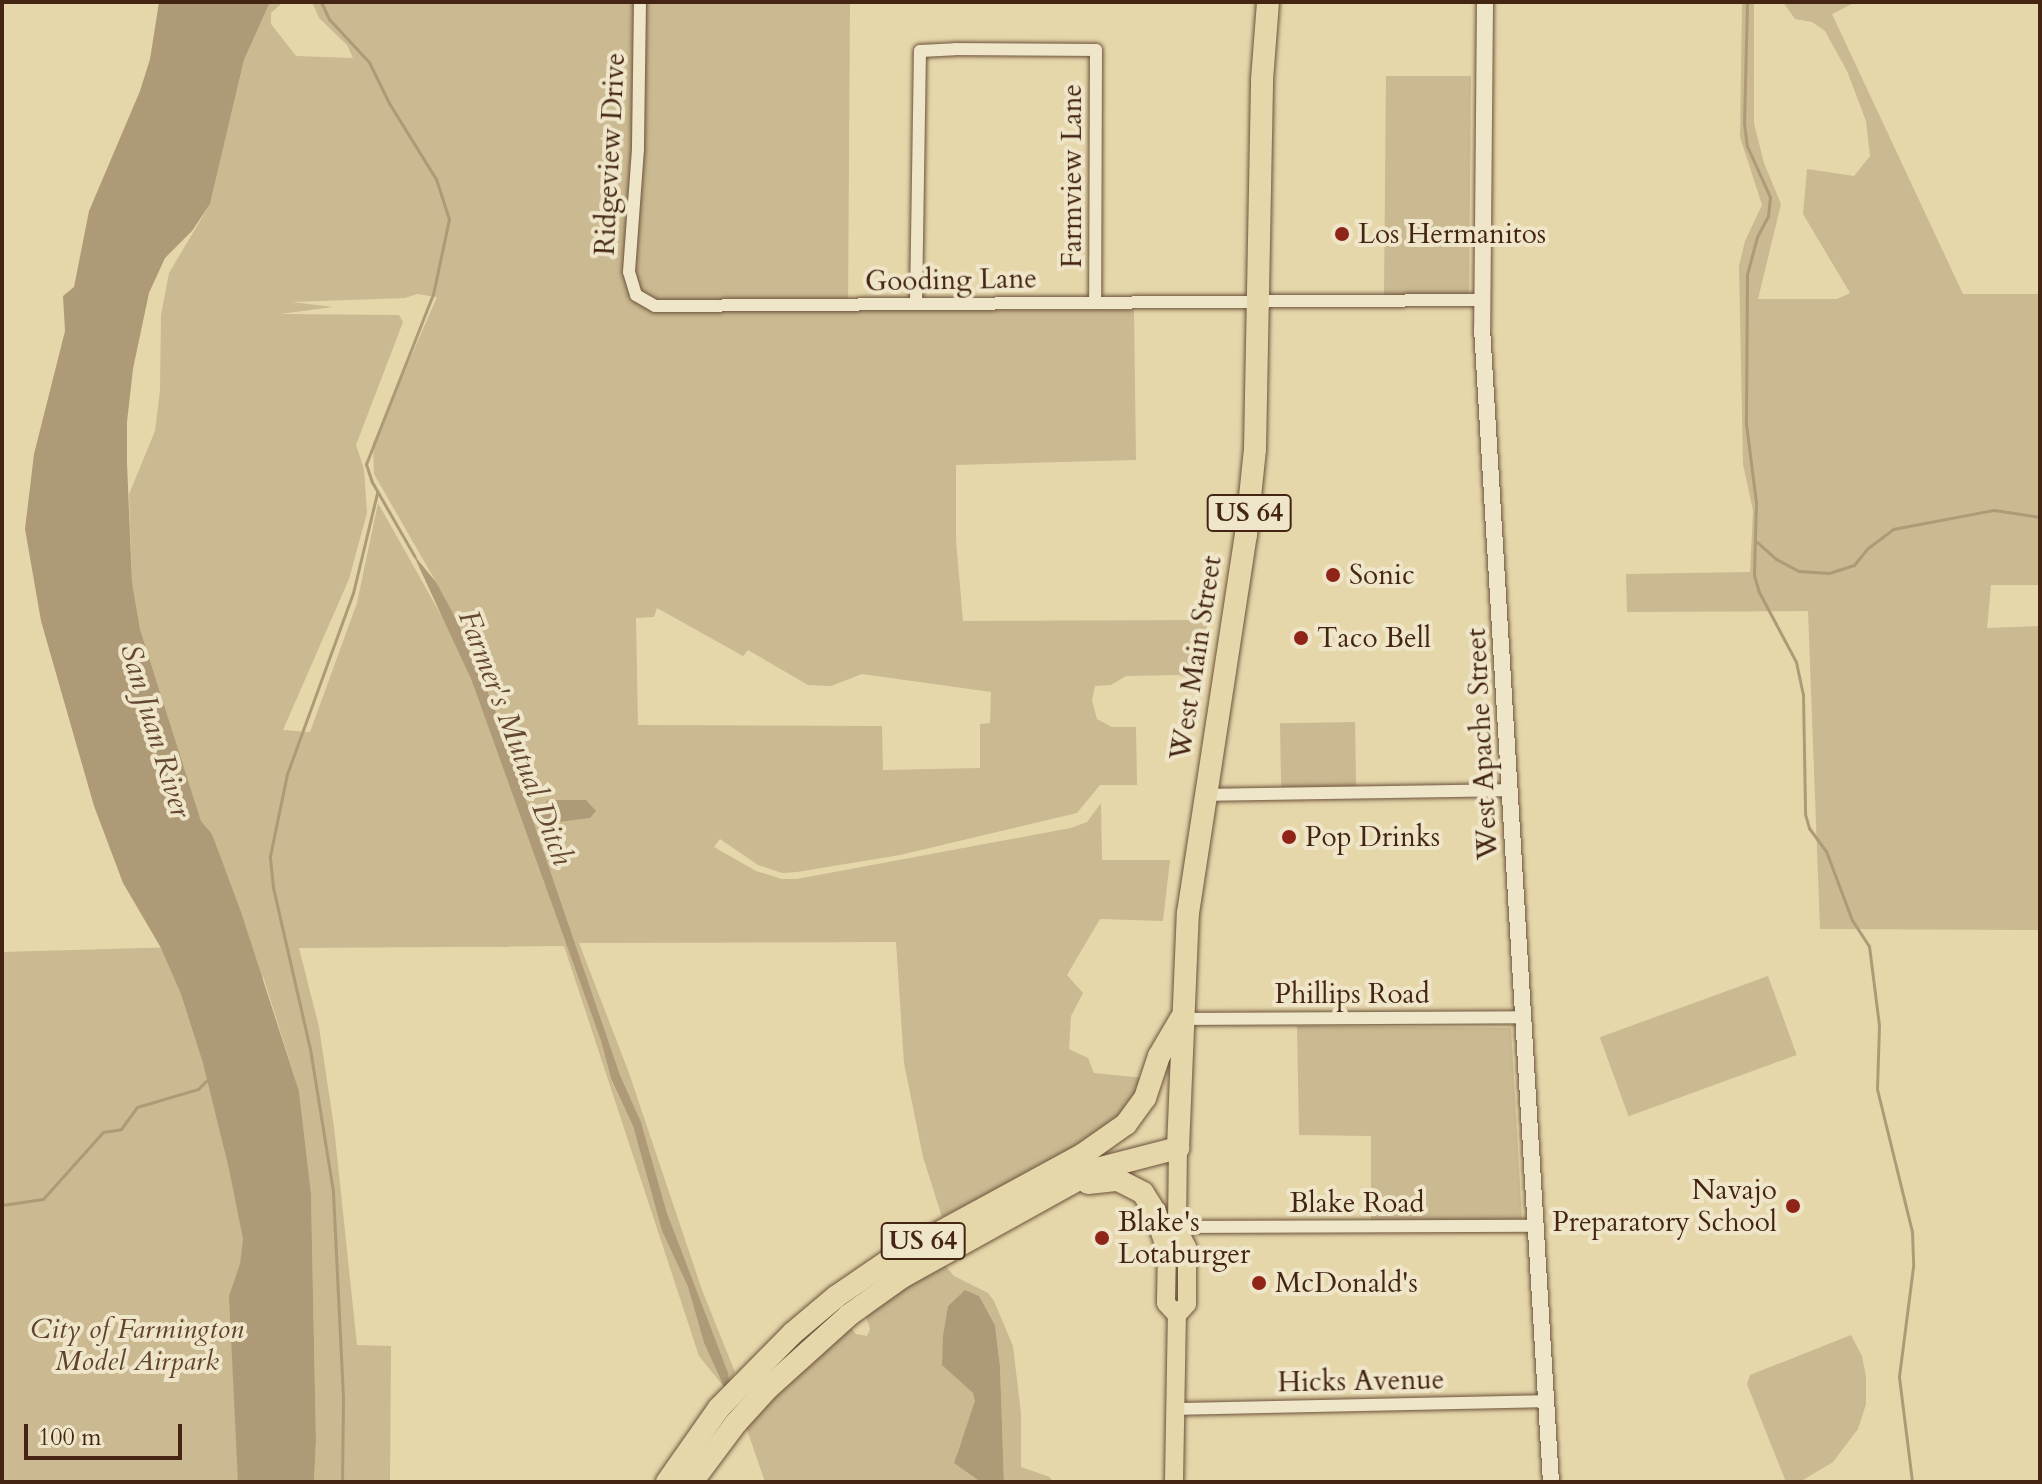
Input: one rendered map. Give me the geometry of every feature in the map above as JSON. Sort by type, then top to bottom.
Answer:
[{"type":"highway","name":"West Main Street","points":[[1178,1148],[1181,1019],[1188,913],[1249,511],[1260,301],[1262,80],[1268,2]]},
{"type":"highway","name":"US 64","points":[[692,1482],[736,1423],[768,1388],[849,1315],[902,1277],[1047,1185],[1126,1124],[1145,1098],[1159,1056],[1181,1019]]},
{"type":"highway","points":[[1047,1185],[1116,1149],[1150,1144],[1178,1148]]},
{"type":"highway","points":[[1047,1185],[1105,1179],[1128,1182],[1149,1201],[1167,1247]]},
{"type":"highway","name":"US 64","points":[[667,1482],[719,1408],[793,1333],[837,1296],[891,1259],[1047,1185]]},
{"type":"main road","name":"West Apache Street","points":[[1485,2],[1482,300],[1551,1482]]},
{"type":"main road","name":"West Main Street","points":[[1177,1315],[1166,1303],[1167,1247],[1177,1227],[1178,1148]]},
{"type":"main road","name":"West Main Street","points":[[1174,1482],[1177,1315],[1187,1304],[1187,1247],[1177,1227]]},
{"type":"street","name":"Ridgeview Drive","points":[[640,2],[638,149],[629,272],[630,286],[644,302]]},
{"type":"street","name":"Farmview Lane","points":[[916,304],[920,51],[1096,50],[1095,302]]},
{"type":"street","name":"Gooding Lane","points":[[644,302],[674,308],[1482,300]]},
{"type":"street","points":[[1204,795],[1511,790]]},
{"type":"street","name":"Phillips Road","points":[[1181,1019],[1524,1017]]},
{"type":"street","name":"Blake Road","points":[[1177,1227],[1537,1226]]},
{"type":"street","name":"Hicks Avenue","points":[[1176,1409],[1547,1401]]},
{"type":"green space","name":"City of Farmington Model Airpark","points":[[270,2],[283,2],[271,13],[271,24],[296,56],[353,58],[347,45],[319,18],[312,2],[850,2],[848,310],[1134,310],[1136,460],[956,465],[956,540],[963,621],[1208,620],[1198,681],[1178,675],[1126,676],[1111,685],[1095,686],[1092,701],[1097,719],[1112,727],[1136,727],[1137,785],[1100,785],[1077,813],[900,855],[797,872],[782,873],[758,865],[720,839],[714,847],[756,871],[782,879],[797,879],[1071,828],[1087,822],[1101,803],[1102,860],[1170,860],[1163,921],[1100,919],[1067,975],[1083,993],[1071,1016],[1069,1049],[1088,1058],[1094,1073],[1144,1078],[1128,1111],[1052,1162],[942,1217],[923,1157],[904,1063],[896,942],[579,943],[629,1073],[702,1290],[735,1372],[729,1382],[667,1213],[641,1122],[620,1075],[495,709],[436,582],[374,474],[373,443],[437,297],[417,294],[405,298],[292,302],[333,307],[280,314],[399,315],[403,322],[356,445],[364,469],[367,513],[349,579],[283,730],[310,732],[357,603],[378,503],[454,638],[471,679],[601,1041],[611,1080],[633,1126],[662,1231],[688,1287],[704,1343],[724,1387],[699,1356],[564,946],[299,948],[319,1027],[334,1127],[357,1345],[391,1346],[390,1482],[314,1482],[316,1441],[311,1193],[299,1091],[263,976],[277,1482],[2,1482],[2,952],[251,945],[212,834],[201,821],[140,629],[132,582],[129,494],[155,431],[160,390],[161,315],[169,273],[210,204],[244,60]],"holes":[[[657,608],[743,656],[748,650],[808,685],[831,686],[862,674],[991,692],[990,723],[980,724],[980,768],[883,770],[882,726],[638,725],[636,618],[654,617]]]},
{"type":"green space","points":[[1742,2],[1754,2],[1754,123],[1764,163],[1781,204],[1758,299],[1837,299],[1850,293],[1803,214],[1807,169],[1854,176],[1870,156],[1866,121],[1847,71],[1825,31],[1812,22],[1795,19],[1783,2],[1856,2],[1832,14],[1963,294],[2040,294],[2040,585],[1991,585],[1987,628],[2040,626],[2040,930],[1820,929],[1808,611],[1627,612],[1626,574],[1750,572],[1753,511],[1743,464],[1739,266],[1745,241],[1762,205],[1740,137]]},
{"type":"green space","points":[[1386,76],[1471,76],[1469,293],[1462,296],[1384,296]]},
{"type":"green space","points":[[1355,722],[1356,786],[1281,787],[1280,723]]},
{"type":"green space","points":[[1768,976],[1797,1055],[1629,1116],[1600,1037]]},
{"type":"green space","points":[[1297,1026],[1511,1028],[1522,1219],[1371,1220],[1371,1136],[1299,1135]]},
{"type":"green space","points":[[943,1263],[954,1276],[988,1293],[994,1301],[1013,1346],[1021,1414],[1021,1467],[1050,1477],[1053,1482],[1004,1482],[1000,1366],[995,1325],[979,1296],[962,1293],[948,1306],[942,1364],[973,1393],[976,1401],[957,1453],[981,1482],[765,1482],[746,1427],[770,1400],[851,1328],[856,1334],[867,1336],[870,1329],[865,1314]]},
{"type":"green space","points":[[1851,1335],[1862,1356],[1866,1377],[1866,1404],[1858,1429],[1833,1462],[1803,1480],[1786,1482],[1747,1384],[1750,1375]]},
{"type":"water","name":"San Juan River","points":[[159,2],[270,2],[244,60],[210,204],[192,231],[165,258],[149,293],[133,369],[127,422],[127,463],[132,582],[140,629],[201,821],[212,834],[241,912],[299,1091],[311,1193],[316,1441],[314,1482],[238,1482],[229,1296],[240,1264],[243,1239],[229,1169],[203,1063],[181,994],[161,948],[123,883],[94,806],[41,621],[25,529],[34,454],[65,331],[63,296],[74,287],[89,211],[140,91],[150,59]]},
{"type":"water","points":[[413,554],[436,582],[456,619],[495,709],[620,1075],[641,1122],[667,1213],[728,1373],[729,1382],[724,1387],[704,1343],[688,1287],[662,1231],[633,1126],[611,1079],[601,1041],[471,679]]},
{"type":"water","points":[[548,800],[586,800],[596,811],[590,818],[544,822],[540,810]]},
{"type":"water","points":[[965,1290],[979,1296],[995,1325],[1000,1366],[1004,1482],[981,1482],[954,1463],[975,1401],[973,1393],[942,1365],[943,1336],[948,1306]]},
{"type":"waterway","name":"Farmer's Mutual Ditch","points":[[321,2],[329,19],[369,62],[389,103],[436,179],[449,219],[433,294],[366,464],[372,482],[415,557]]},
{"type":"waterway","points":[[1747,2],[1744,123],[1747,146],[1770,197],[1768,216],[1757,237],[1747,275],[1746,424],[1756,502],[1754,575],[1759,592],[1796,662],[1803,694],[1805,814],[1809,828],[1826,851],[1852,920],[1869,946],[1879,1025],[1877,1089],[1912,1231],[1913,1267],[1899,1377],[1912,1482]]},
{"type":"waterway","points":[[342,1482],[343,1397],[333,1191],[310,1049],[273,887],[270,856],[287,774],[353,593],[377,493]]},
{"type":"waterway","points":[[1757,542],[1776,559],[1799,571],[1829,573],[1854,565],[1868,548],[1893,529],[1994,510],[2040,517]]},
{"type":"waterway","points":[[2,1205],[43,1199],[103,1132],[121,1129],[137,1107],[198,1089],[209,1078]]},
{"type":"place","name":"Los Hermanitos","points":[[1342,234]]},
{"type":"place","name":"Sonic","points":[[1333,575]]},
{"type":"place","name":"Taco Bell","points":[[1301,638]]},
{"type":"place","name":"Pop Drinks","points":[[1289,837]]},
{"type":"place","name":"Navajo Preparatory School","points":[[1793,1206]]},
{"type":"place","name":"Blake's Lotaburger","points":[[1102,1238]]},
{"type":"place","name":"McDonald's","points":[[1259,1283]]}]
